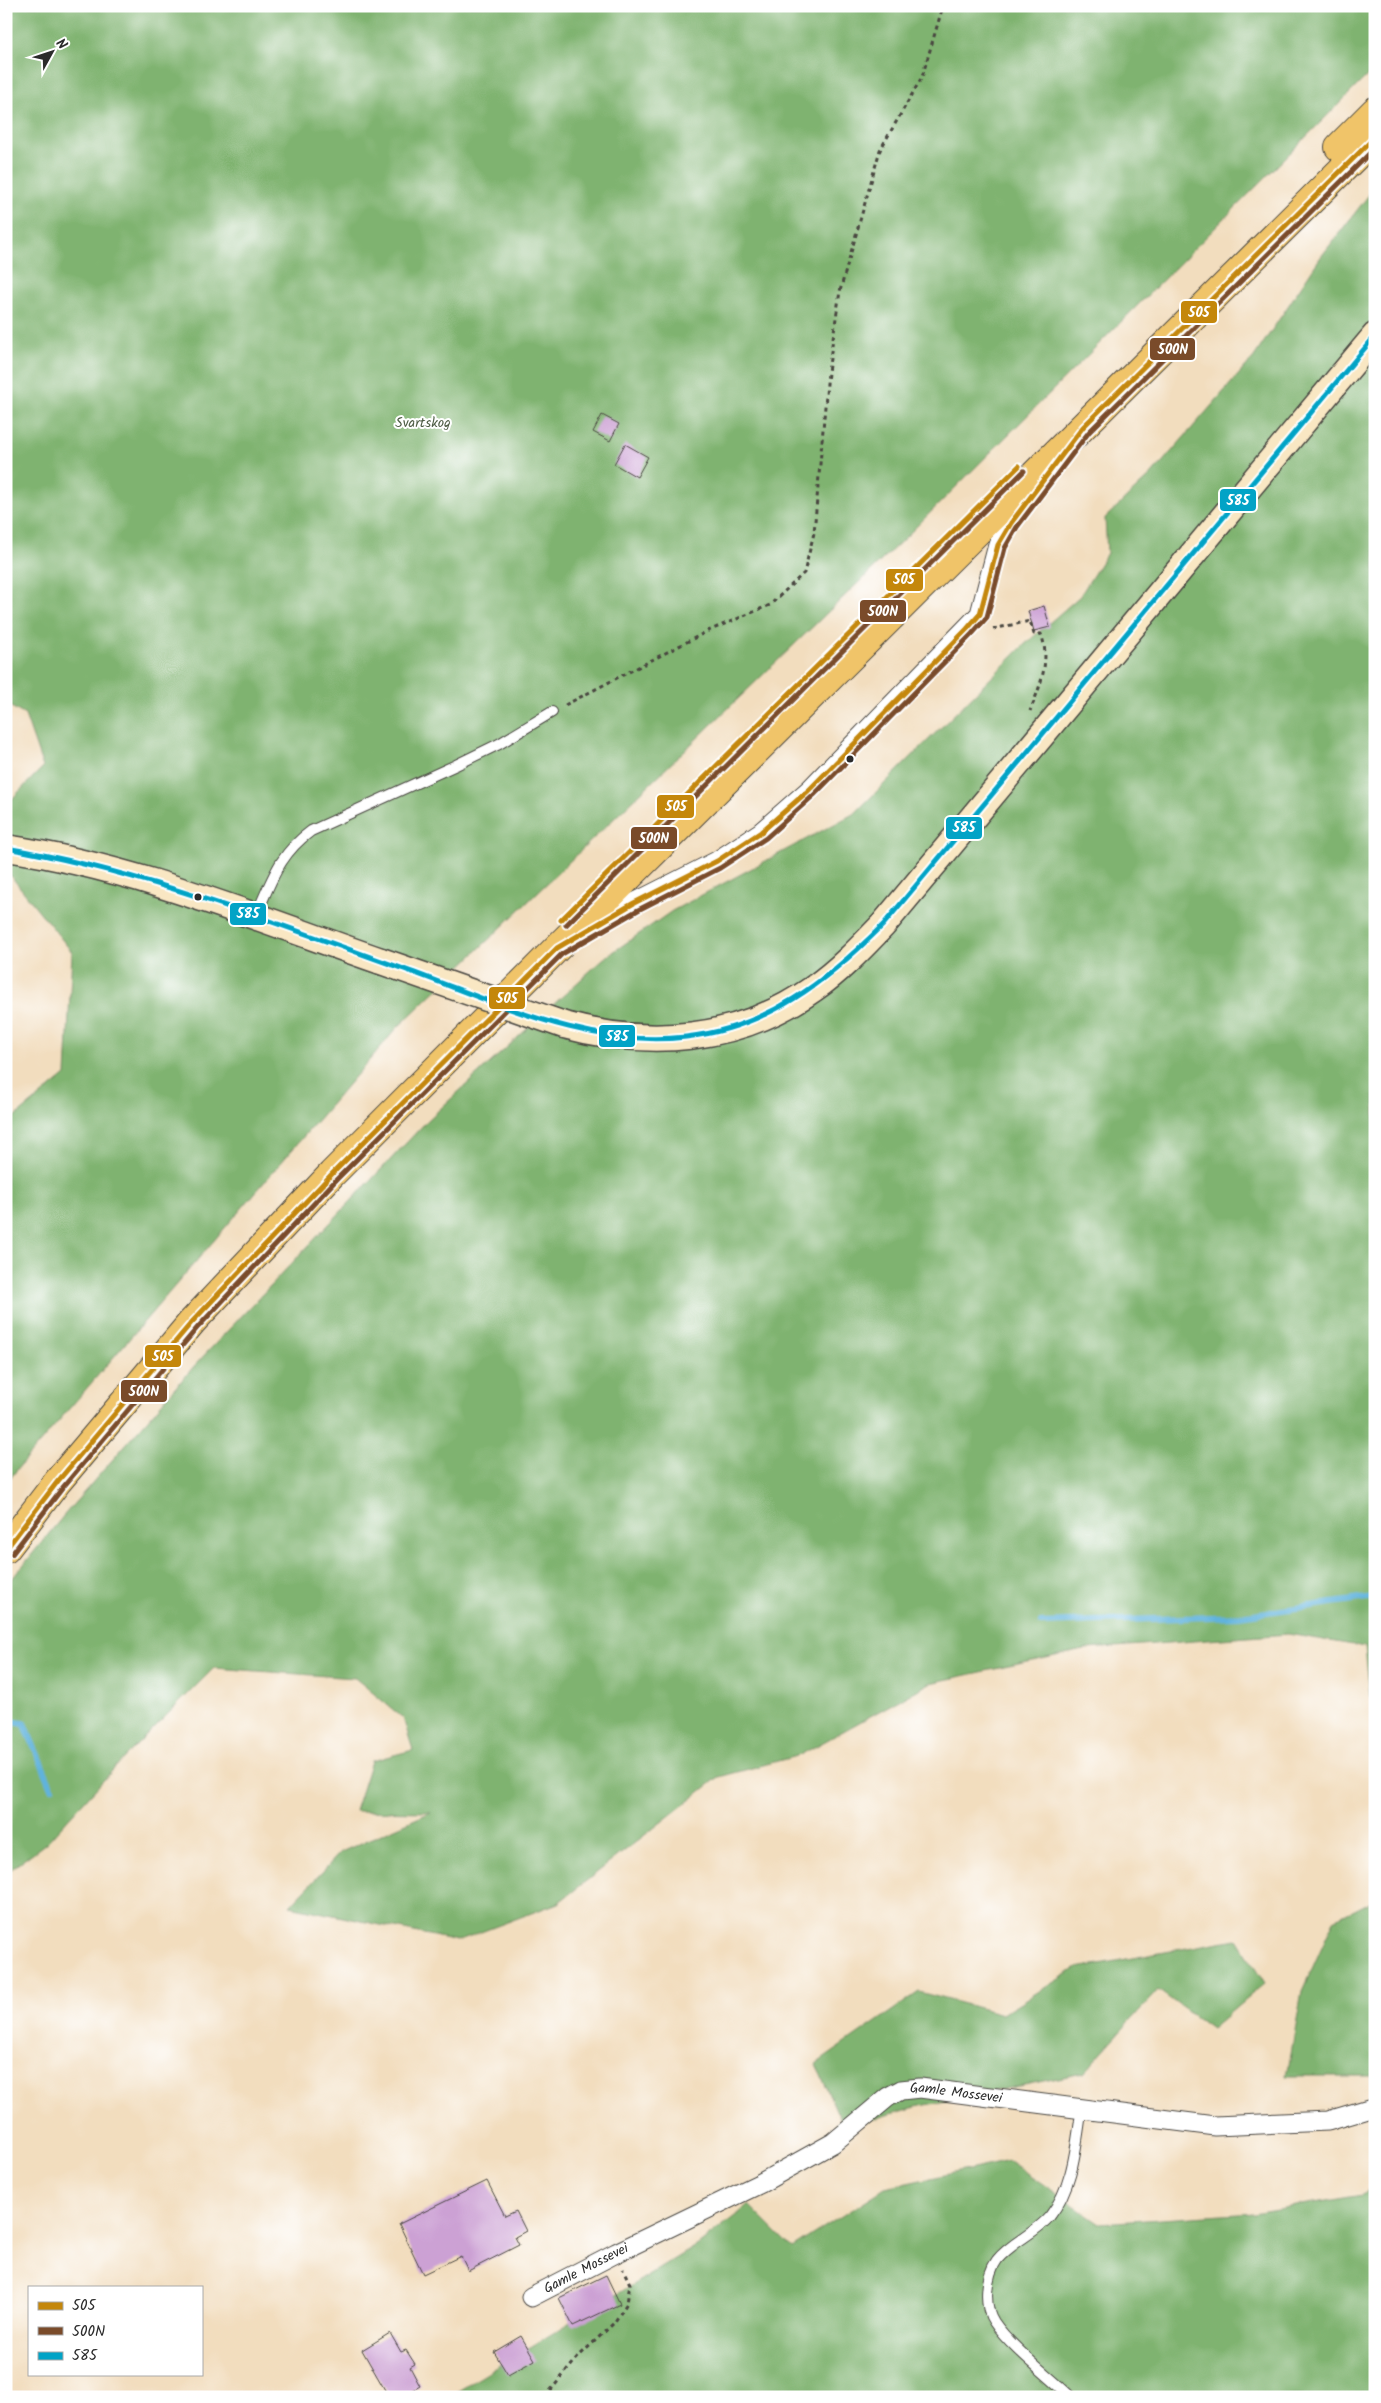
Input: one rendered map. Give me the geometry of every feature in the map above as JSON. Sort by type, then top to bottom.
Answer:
[{"type":"highway","points":[[6,1519],[179,1313],[368,1114],[1375,111]]},
{"type":"highway","points":[[6,1549],[58,1481],[192,1322],[378,1126],[1375,137]]},
{"type":"main road","points":[[6,848],[62,858],[110,871],[255,918],[564,1025],[625,1038],[685,1037],[710,1033],[766,1015],[811,991],[835,972],[883,925],[1375,336]]},
{"type":"street","points":[[556,948],[634,903],[717,861],[761,832],[809,790],[967,630],[980,614],[998,545],[1011,523],[1083,427]]},
{"type":"street","name":"Gamle Mossevei","points":[[531,2297],[616,2253],[761,2183],[833,2143],[888,2097],[901,2090],[920,2088],[1082,2107],[1215,2126],[1328,2121],[1375,2107]]},
{"type":"lane","points":[[255,918],[283,857],[296,842],[311,831],[499,744],[552,712]]},
{"type":"lane","points":[[1071,2397],[1002,2332],[990,2314],[988,2300],[989,2280],[997,2260],[1050,2216],[1061,2197],[1072,2164],[1082,2107]]},
{"type":"path","points":[[552,712],[708,631],[770,605],[804,573],[814,533],[828,372],[840,291],[880,150],[922,77],[943,6]]},
{"type":"path","points":[[967,630],[995,629],[1030,621],[1034,634],[1041,634],[1046,657],[1044,672],[1026,720],[1041,734]]},
{"type":"path","points":[[545,2397],[579,2356],[614,2323],[626,2303],[630,2284],[616,2253]]},
{"type":"green space","name":"Svartskog","points":[[6,6],[1375,6],[1375,68],[912,531],[397,1028],[6,1484],[6,1124],[66,1075],[72,952],[6,870],[6,805],[43,767],[25,715],[6,704]]},
{"type":"green space","points":[[1375,187],[1375,1696],[1370,1696],[1365,1647],[1288,1634],[1088,1649],[930,1683],[800,1755],[719,1777],[558,1903],[457,1941],[290,1906],[341,1852],[431,1812],[355,1811],[371,1761],[413,1750],[403,1718],[355,1678],[214,1668],[123,1759],[46,1843],[6,1873],[6,1586],[65,1514],[196,1364],[428,1120],[603,959],[672,911],[855,813],[1023,646],[1080,596],[1107,553],[1105,518],[1151,475],[1254,357],[1320,258]]},
{"type":"green space","points":[[1375,1899],[1375,2076],[1287,2076],[1302,1991],[1334,1920]]},
{"type":"green space","points":[[1237,1939],[1265,1983],[1211,2029],[1158,1990],[1083,2073],[911,2108],[844,2128],[816,2064],[919,1992],[1002,2014],[1077,1968]]},
{"type":"green space","points":[[1009,2161],[1100,2223],[1254,2213],[1362,2195],[1375,2188],[1375,2397],[448,2397],[698,2245],[749,2205],[792,2248],[885,2188]]},
{"type":"building","points":[[602,415],[619,424],[610,441],[593,432]]},
{"type":"building","points":[[625,444],[648,457],[637,477],[614,464]]},
{"type":"building","points":[[1044,606],[1050,627],[1034,631],[1028,611]]},
{"type":"building","points":[[487,2181],[505,2216],[516,2211],[526,2231],[515,2237],[519,2245],[468,2271],[461,2256],[423,2274],[399,2224]]},
{"type":"building","points":[[606,2275],[620,2304],[573,2326],[559,2298]]},
{"type":"building","points":[[390,2333],[401,2352],[406,2350],[415,2364],[410,2367],[420,2386],[402,2397],[389,2397],[362,2350]]},
{"type":"building","points":[[521,2336],[535,2360],[508,2375],[494,2352]]},
{"type":"waterway","points":[[1041,1623],[1239,1616],[1375,1597]]},
{"type":"waterway","points":[[6,1721],[24,1723],[52,1788]]},
{"type":"transit line","name":"505","points":[[6,1549],[58,1481],[192,1322],[332,1174],[557,948],[634,903],[717,861],[761,832],[809,790],[967,629],[980,614],[998,545],[1011,523],[1083,427],[1375,137]]},
{"type":"transit line","name":"500N","points":[[12,1554],[64,1486],[198,1327],[337,1179],[562,954],[638,910],[720,868],[766,838],[814,795],[972,634],[987,617],[1005,548],[1017,527],[1089,432],[1375,148]]},
{"type":"transit line","name":"585","points":[[6,848],[108,870],[158,884],[404,969],[507,1008],[577,1029],[613,1036],[649,1039],[686,1037],[715,1032],[743,1024],[794,999],[817,983],[862,946],[883,925],[1375,336]]},
{"type":"transit line","name":"505","points":[[561,920],[1019,466]]},
{"type":"transit line","name":"500N","points":[[566,925],[1024,471]]}]
